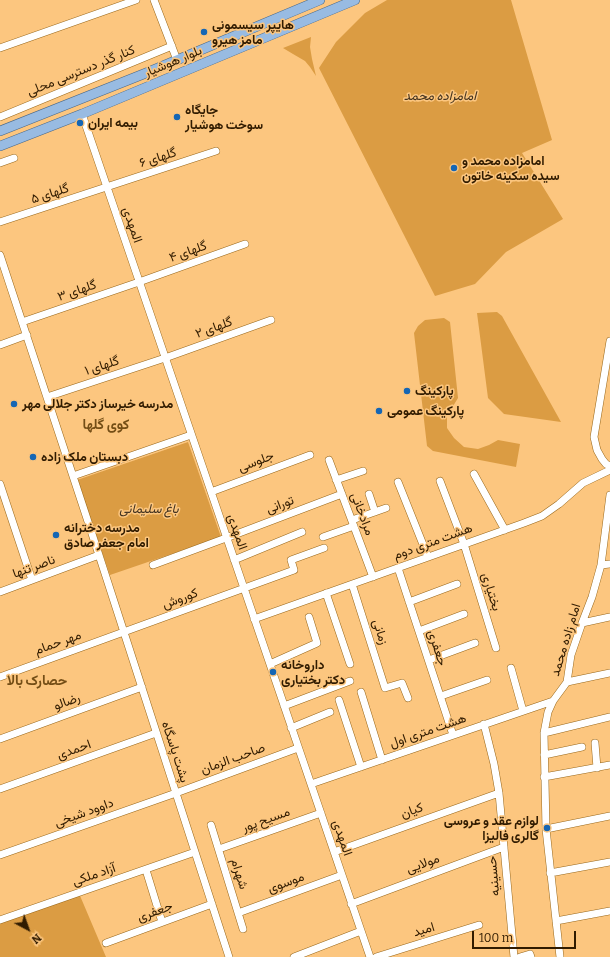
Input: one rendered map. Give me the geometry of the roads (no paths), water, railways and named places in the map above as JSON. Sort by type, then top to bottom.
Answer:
[{"type":"main road","name":"بلوار هوشیار","points":[[0,131],[177,60],[320,0]]},
{"type":"main road","name":"بلوار هوشیار","points":[[0,146],[82,114],[355,0]]},
{"type":"street","points":[[0,48],[136,0]]},
{"type":"street","points":[[154,0],[177,60]]},
{"type":"street","name":"کنار گذر دسترسی محلی","points":[[0,117],[172,46]]},
{"type":"street","name":"المهدی","points":[[82,114],[370,957]]},
{"type":"street","name":"گلهای ۶","points":[[107,187],[216,151]]},
{"type":"street","points":[[0,163],[14,158]]},
{"type":"street","name":"گلهای ۵","points":[[0,222],[107,187]]},
{"type":"street","name":"گلهای ۴","points":[[139,282],[245,244]]},
{"type":"street","points":[[0,255],[4,278],[22,322],[99,555]]},
{"type":"street","name":"گلهای ۳","points":[[22,322],[139,282]]},
{"type":"street","name":"گلهای ۲","points":[[165,358],[271,320]]},
{"type":"street","points":[[0,345],[26,335]]},
{"type":"street","points":[[610,341],[594,436],[597,450],[606,464],[610,466]]},
{"type":"street","name":"گلهای ۱","points":[[47,397],[165,358]]},
{"type":"street","points":[[73,476],[191,435]]},
{"type":"street","name":"جلوسی","points":[[211,492],[310,455]]},
{"type":"street","name":"مرادخانی","points":[[329,460],[373,577]]},
{"type":"street","name":"هشت متری دوم","points":[[254,619],[542,516],[559,504],[583,483],[610,470]]},
{"type":"street","points":[[336,480],[363,471]]},
{"type":"street","points":[[474,474],[505,530]]},
{"type":"street","name":"بختیاری","points":[[440,481],[464,544],[496,648]]},
{"type":"street","points":[[398,482],[428,557]]},
{"type":"street","points":[[0,484],[32,580]]},
{"type":"street","name":"تورانی","points":[[153,565],[342,494]]},
{"type":"street","points":[[369,494],[375,512]]},
{"type":"street","name":"امام زاده محمد","points":[[560,957],[546,829],[544,733],[548,712],[552,701],[567,682],[571,655],[592,597],[601,565],[610,495]]},
{"type":"street","points":[[323,537],[386,508]]},
{"type":"street","points":[[234,560],[302,532]]},
{"type":"street","name":"کوروش","points":[[124,632],[294,570],[291,560],[324,548]]},
{"type":"street","name":"ناصر تنها","points":[[0,592],[99,555]]},
{"type":"street","name":"پشت پاسگاه","points":[[99,555],[212,904],[227,956]]},
{"type":"street","points":[[601,565],[610,564]]},
{"type":"street","name":"جعفری","points":[[398,568],[453,735]]},
{"type":"street","name":"زمانی","points":[[352,584],[384,688],[402,683],[408,698]]},
{"type":"street","points":[[409,602],[457,584]]},
{"type":"street","points":[[326,593],[350,664]]},
{"type":"street","points":[[419,631],[464,614]]},
{"type":"street","points":[[270,664],[317,643],[309,617]]},
{"type":"street","points":[[582,623],[610,617]]},
{"type":"street","name":"مهر حمام","points":[[0,677],[124,632]]},
{"type":"street","points":[[429,660],[475,643]]},
{"type":"street","points":[[511,668],[523,711]]},
{"type":"street","points":[[567,682],[610,673]]},
{"type":"street","points":[[441,696],[487,680]]},
{"type":"street","points":[[284,706],[350,681]]},
{"type":"street","name":"رضالو","points":[[1,736],[142,687]]},
{"type":"street","points":[[361,692],[382,760]]},
{"type":"street","points":[[339,700],[361,767]]},
{"type":"street","name":"هشت متری اول","points":[[311,784],[552,701]]},
{"type":"street","points":[[291,728],[330,712]]},
{"type":"street","points":[[544,733],[610,717]]},
{"type":"street","name":"حسینیه","points":[[484,724],[494,764],[499,793],[514,957]]},
{"type":"street","name":"احمدی","points":[[0,789],[156,733]]},
{"type":"street","points":[[595,743],[597,768]]},
{"type":"street","points":[[544,755],[582,747]]},
{"type":"street","name":"صاحب الزمان","points":[[176,793],[298,748]]},
{"type":"street","points":[[544,777],[610,765]]},
{"type":"street","name":"داوود شیخی","points":[[0,855],[176,793]]},
{"type":"street","name":"کیان","points":[[334,852],[499,793]]},
{"type":"street","name":"مسیح پور","points":[[219,849],[320,813]]},
{"type":"street","points":[[546,829],[610,816]]},
{"type":"street","name":"شهرام","points":[[211,825],[243,929]]},
{"type":"street","name":"مولایی","points":[[351,904],[504,848]]},
{"type":"street","name":"آزاد ملکی","points":[[0,920],[195,852]]},
{"type":"street","points":[[550,873],[610,862]]},
{"type":"street","points":[[146,870],[162,922]]},
{"type":"street","name":"موسوی","points":[[238,913],[342,875]]},
{"type":"street","name":"جعفری","points":[[106,943],[212,904]]},
{"type":"street","points":[[556,921],[610,911]]},
{"type":"street","name":"امید","points":[[376,957],[479,926]]},
{"type":"street","points":[[294,957],[361,931]]},
{"type":"street","points":[[520,957],[530,954],[531,957]]},
{"type":"place","name":"هایپر سیسمونی مامز هیرو","points":[[204,32]]},
{"type":"place","name":"جایگاه سوخت هوشیار","points":[[177,117]]},
{"type":"place","name":"بیمه ایران","points":[[80,123]]},
{"type":"place","name":"امامزاده محمد و سیده سکینه خاتون","points":[[454,168]]},
{"type":"place","name":"پارکینگ","points":[[407,391]]},
{"type":"place","name":"مدرسه خیرساز دکتر جلالی مهر","points":[[14,404]]},
{"type":"place","name":"پارکینگ عمومی","points":[[379,411]]},
{"type":"place","name":"دبستان ملک زاده","points":[[33,457]]},
{"type":"place","name":"مدرسه دخترانه امام جعفر صادق","points":[[56,535]]},
{"type":"place","name":"داروخانه دکتر بختیاری","points":[[273,672]]},
{"type":"place","name":"لوازم عقد و عروسی گالری فالیزا","points":[[547,828]]},
{"type":"district","name":"کوی گلها","points":[[106,425]]},
{"type":"district","name":"حصارک بالا","points":[[37,681]]},
{"type":"park label","name":"امامزاده محمد","points":[[440,96]]},
{"type":"park label","name":"باغ سلیمانی","points":[[149,509]]}]
